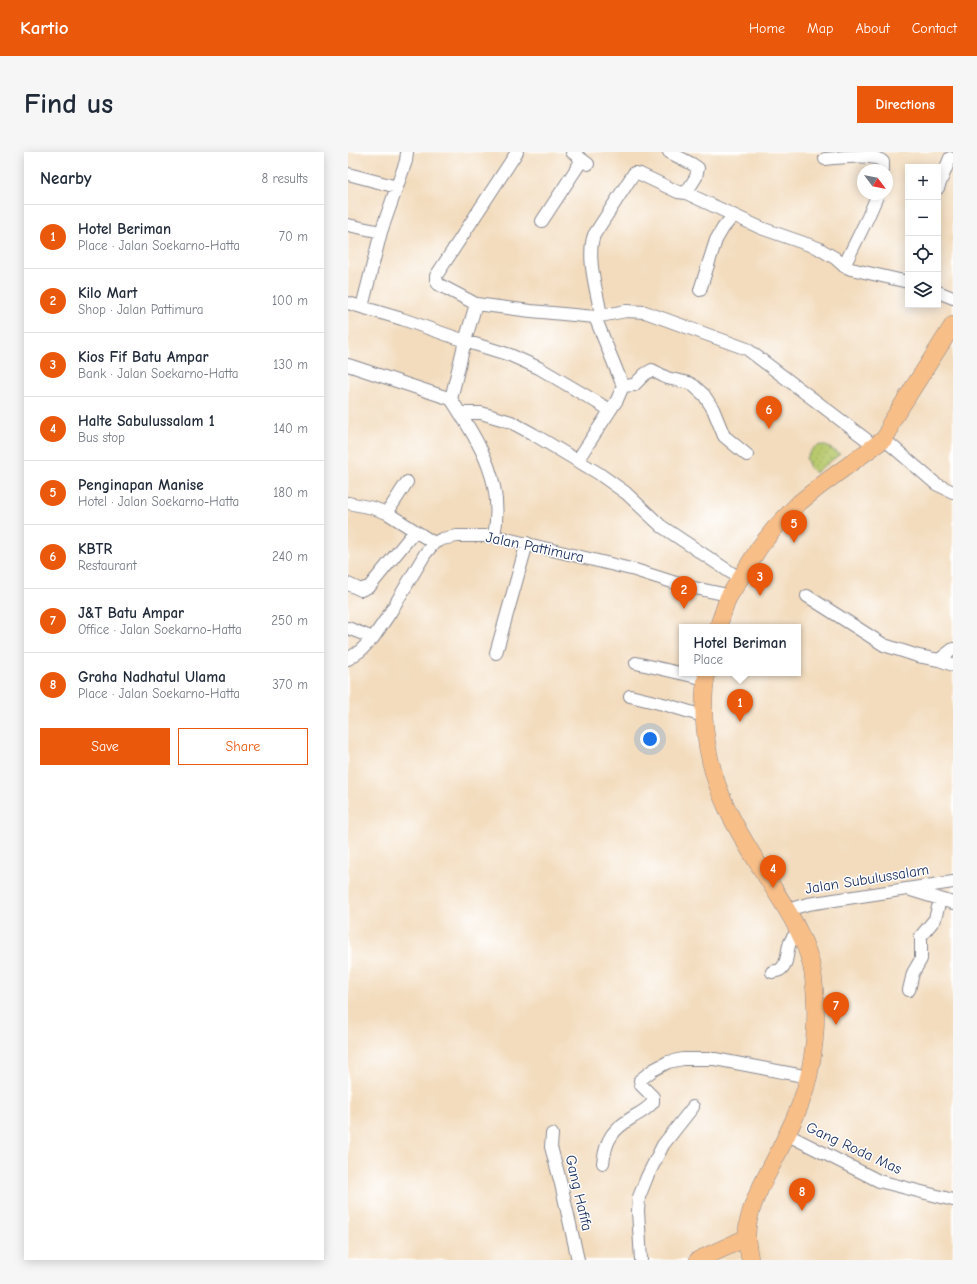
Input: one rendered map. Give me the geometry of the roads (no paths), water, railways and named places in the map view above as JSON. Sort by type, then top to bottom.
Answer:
[{"type":"highway","points":[[719,624],[729,596],[733,574],[765,528],[799,491],[817,483],[887,431],[953,325]]},
{"type":"highway","points":[[729,596],[759,548],[774,529],[817,483],[880,429],[887,431]]},
{"type":"highway","points":[[706,676],[703,695],[703,716],[707,752],[720,795],[734,823],[799,932],[809,956],[816,1003],[812,1057],[809,1077],[801,1104],[788,1135],[758,1192],[750,1213],[746,1238],[750,1260]]},
{"type":"highway","points":[[698,1260],[746,1238]]},
{"type":"street","points":[[362,307],[381,232],[406,161],[407,152]]},
{"type":"street","points":[[517,152],[436,276],[437,282],[441,286],[476,304],[531,311],[598,316],[626,311],[645,312],[747,349],[867,440]]},
{"type":"street","points":[[542,221],[586,162],[572,152]]},
{"type":"street","points":[[669,152],[698,168],[696,177],[686,193]]},
{"type":"street","points":[[824,159],[874,156],[880,159],[883,164]]},
{"type":"street","points":[[941,180],[950,158]]},
{"type":"street","points":[[348,174],[397,187]]},
{"type":"street","points":[[577,461],[621,394],[623,386],[598,316],[592,245],[596,229],[634,174],[640,174],[678,192],[686,193],[761,228],[818,248],[835,258],[844,266],[851,269],[905,280]]},
{"type":"street","points":[[844,266],[875,200]]},
{"type":"street","points":[[700,290],[716,240],[722,228],[733,216]]},
{"type":"street","points":[[348,225],[381,232]]},
{"type":"street","points":[[941,293],[953,298]]},
{"type":"street","points":[[348,304],[402,319],[510,355],[539,368],[610,410]]},
{"type":"street","points":[[451,399],[465,341],[476,304]]},
{"type":"street","points":[[348,365],[451,399],[482,450],[492,475],[496,505],[496,526],[494,536]]},
{"type":"street","points":[[623,386],[634,385],[645,374],[652,370],[667,378],[689,383],[704,395],[709,402],[716,414],[724,436],[747,455]]},
{"type":"street","points":[[460,413],[481,412],[511,422],[533,434],[598,473],[626,493],[661,526],[733,574]]},
{"type":"street","points":[[887,431],[936,484],[953,492]]},
{"type":"street","points":[[387,513],[407,482]]},
{"type":"street","points":[[348,503],[373,508],[387,513],[434,543],[417,566],[390,613],[373,638],[360,651],[348,659]]},
{"type":"street","points":[[348,584],[361,590],[370,586],[416,531]]},
{"type":"street","name":"Jalan Pattimura","points":[[434,543],[442,539],[457,536],[494,536],[635,570],[685,586],[729,596]]},
{"type":"street","points":[[496,653],[527,543]]},
{"type":"street","points":[[807,596],[884,645],[953,665]]},
{"type":"street","points":[[348,628],[373,638]]},
{"type":"street","points":[[939,660],[953,649]]},
{"type":"street","points":[[636,663],[679,671]]},
{"type":"street","points":[[630,696],[703,716]]},
{"type":"street","name":"Jalan Subulussalam","points":[[787,910],[808,904],[953,882]]},
{"type":"street","points":[[908,890],[953,903]]},
{"type":"street","points":[[909,990],[914,973],[921,959],[921,936],[935,919],[940,900]]},
{"type":"street","points":[[772,972],[781,970],[784,966],[791,940],[793,936],[799,932]]},
{"type":"street","points":[[603,1164],[606,1145],[614,1132],[654,1102],[653,1097],[641,1085],[640,1080],[653,1070],[668,1062],[683,1059],[715,1059],[809,1077]]},
{"type":"street","points":[[641,1260],[638,1211],[640,1198],[647,1177],[663,1145],[693,1107]]},
{"type":"street","name":"Gang Hafifa","points":[[552,1134],[551,1147],[578,1260]]},
{"type":"street","name":"Gang Roda Mas","points":[[788,1135],[879,1181],[953,1200]]},
{"type":"place","name":"KBTR","points":[[769,429]]},
{"type":"place","name":"Penginapan Manise","points":[[794,543]]},
{"type":"place","name":"Kios Fif Batu Ampar","points":[[760,596]]},
{"type":"place","name":"Kilo Mart","points":[[684,609]]},
{"type":"place","name":"Hotel Beriman","points":[[740,722]]},
{"type":"place","name":"Halte Sabulussalam 1","points":[[773,888]]},
{"type":"place","name":"J&T Batu Ampar","points":[[836,1025]]},
{"type":"place","name":"Graha Nadhatul Ulama","points":[[802,1211]]}]
